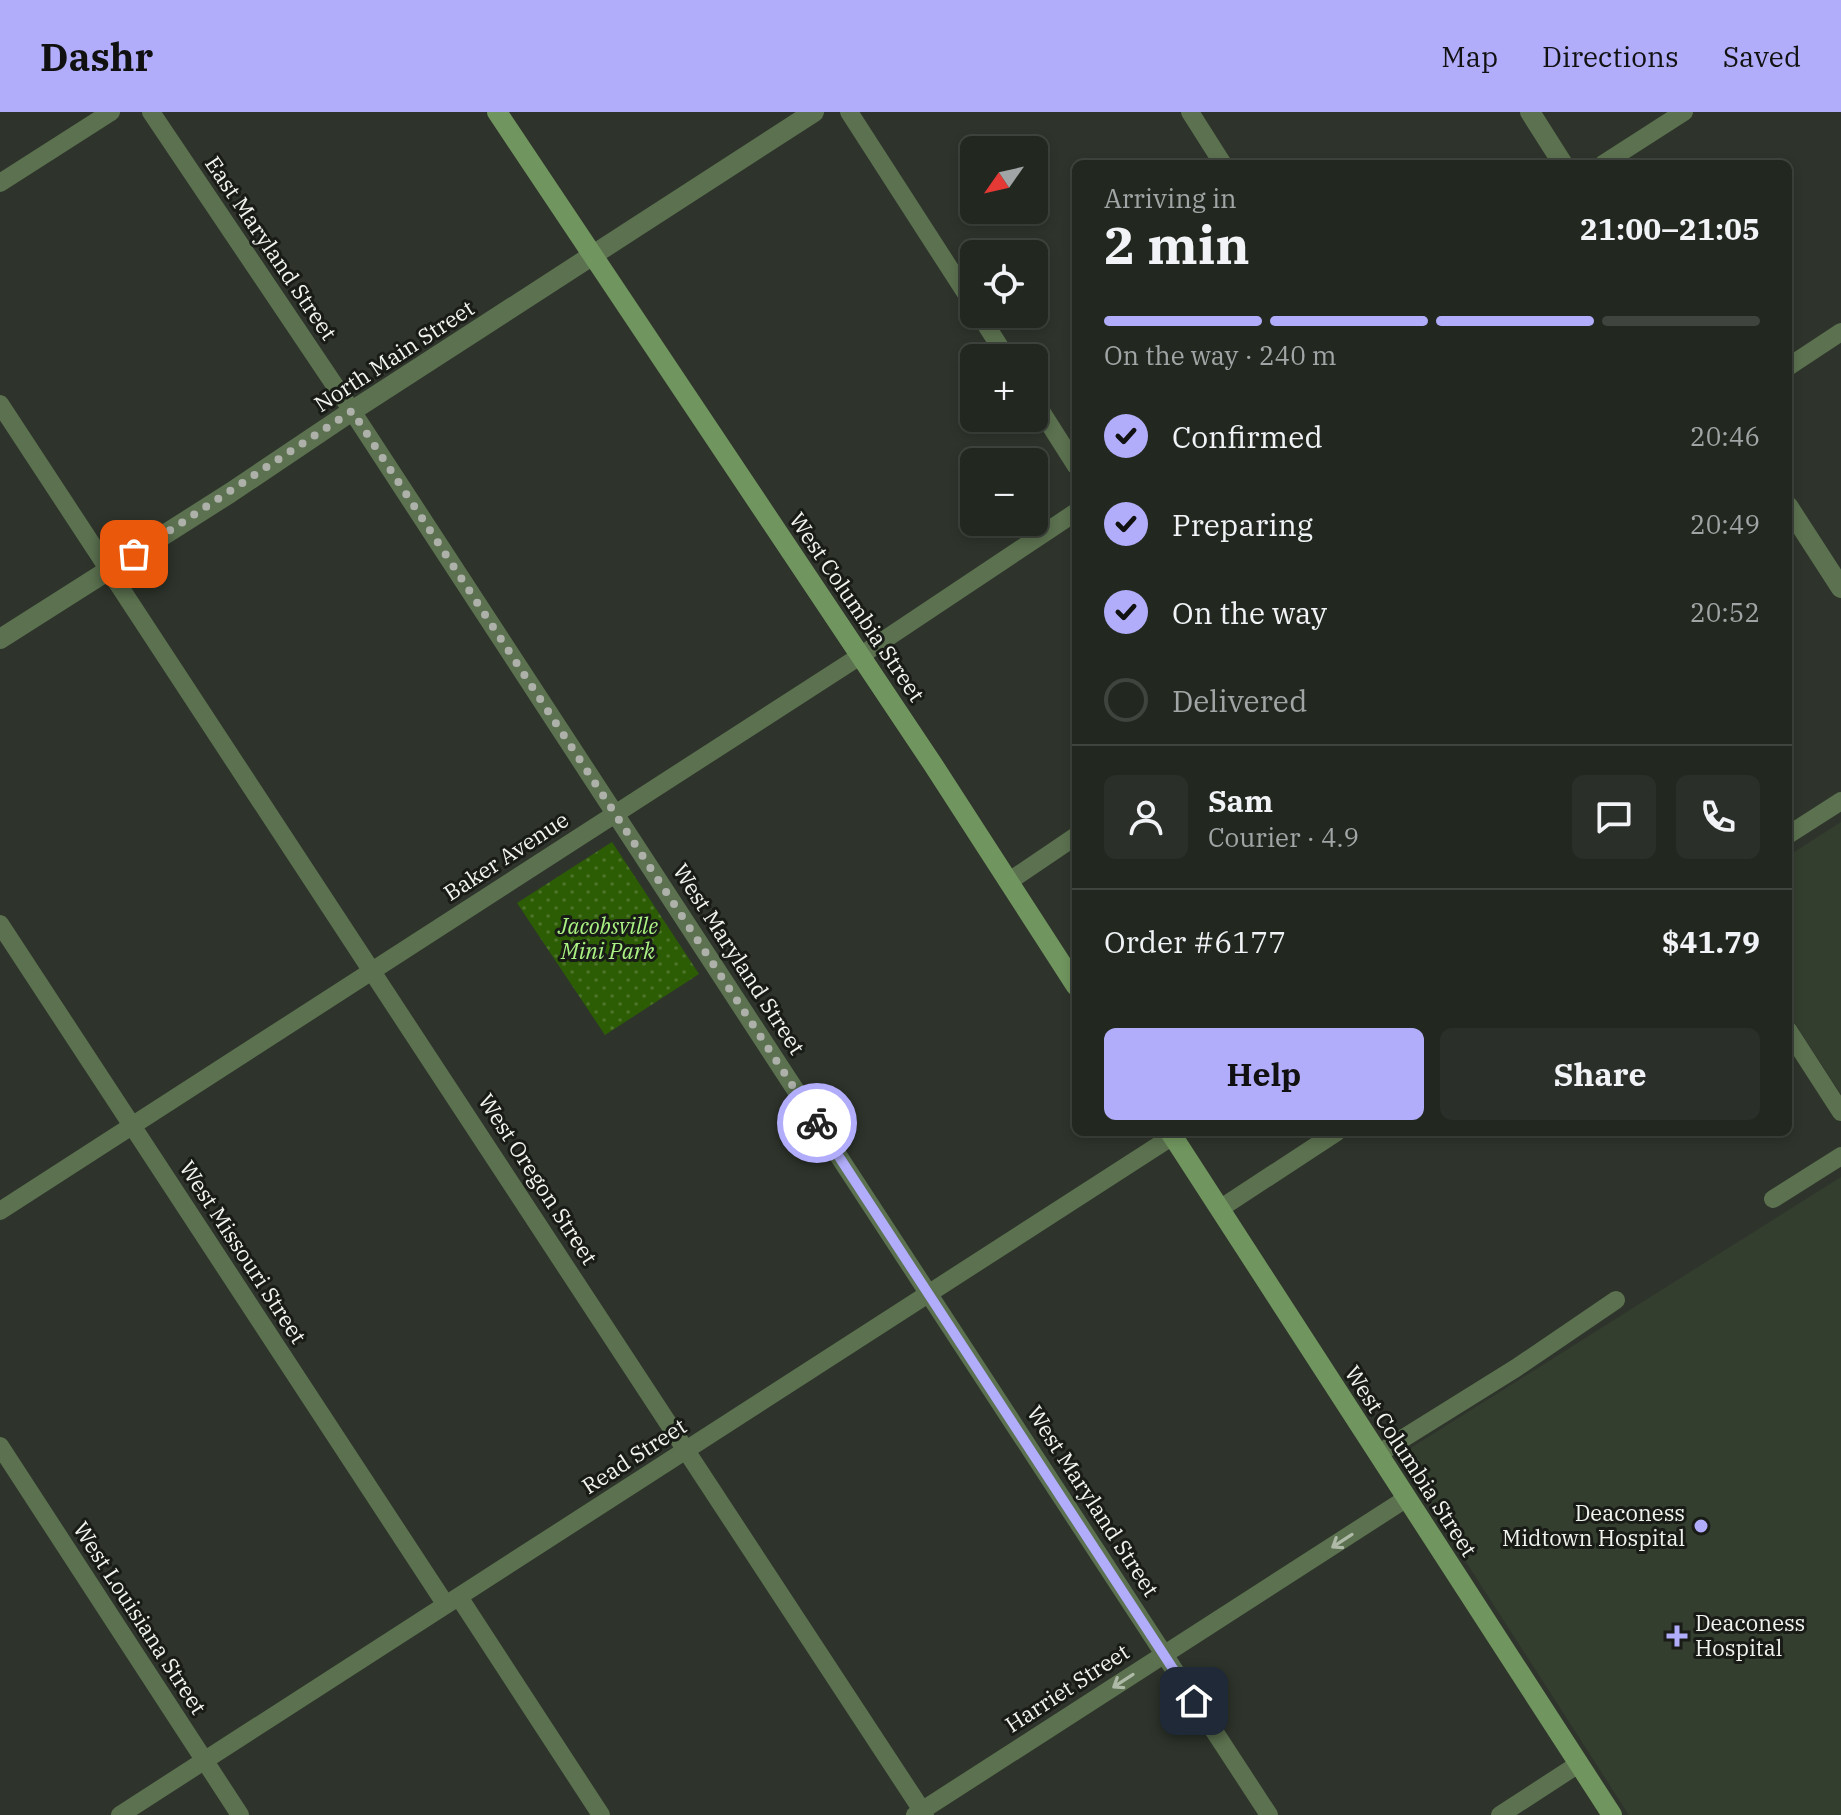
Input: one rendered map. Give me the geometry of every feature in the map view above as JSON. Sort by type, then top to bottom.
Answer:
[{"type":"main road","name":"West Columbia Street","points":[[497,112],[1072,980]]},
{"type":"main road","name":"West Columbia Street","points":[[1173,1136],[1612,1815]]},
{"type":"street","points":[[0,183],[111,112]]},
{"type":"street","name":"East Maryland Street","points":[[151,112],[352,411]]},
{"type":"street","name":"North Main Street","points":[[0,639],[230,493],[814,112]]},
{"type":"street","points":[[849,112],[960,284]]},
{"type":"street","points":[[1190,112],[1220,160]]},
{"type":"street","points":[[1530,112],[1560,160]]},
{"type":"street","points":[[1609,160],[1684,112]]},
{"type":"street","points":[[1792,364],[1841,332]]},
{"type":"street","name":"West Oregon Street","points":[[0,404],[687,1450],[921,1813]]},
{"type":"street","name":"West Maryland Street","points":[[352,411],[1269,1815]]},
{"type":"street","points":[[1048,422],[1072,460]]},
{"type":"street","points":[[1792,512],[1841,588]]},
{"type":"street","name":"Baker Avenue","points":[[0,1211],[860,656],[1072,515]]},
{"type":"street","points":[[1792,832],[1841,801]]},
{"type":"street","points":[[1008,882],[1072,839]]},
{"type":"street","name":"West Missouri Street","points":[[0,924],[132,1126],[601,1815]]},
{"type":"street","points":[[1792,1036],[1841,1112]]},
{"type":"street","name":"Read Street","points":[[120,1815],[1169,1136]]},
{"type":"street","points":[[1221,1208],[1331,1136]]},
{"type":"street","points":[[1773,1199],[1841,1156]]},
{"type":"street","points":[[1378,1454],[1516,1368],[1616,1300]]},
{"type":"street","name":"West Louisiana Street","points":[[0,1446],[240,1815]]},
{"type":"street","name":"Harriet Street","points":[[921,1813],[1407,1498]]},
{"type":"street","points":[[1500,1815],[1577,1765]]},
{"type":"shaded area","points":[[1841,822],[1841,1094],[1792,1019],[1792,853]]},
{"type":"shaded area","name":"Deaconess Hospital","points":[[1841,1177],[1841,1815],[1629,1815],[1398,1456]]},
{"type":"green space","name":"Jacobsville Mini Park","points":[[612,842],[699,974],[605,1035],[517,903]]},
{"type":"way so far","points":[[134,554],[352,411],[817,1123]]},
{"type":"place","name":"Deaconess Midtown Hospital","points":[[1701,1526]]},
{"type":"place","name":"Deaconess Hospital","points":[[1677,1636]]},
{"type":"route","points":[[817,1123],[1194,1701]]}]
